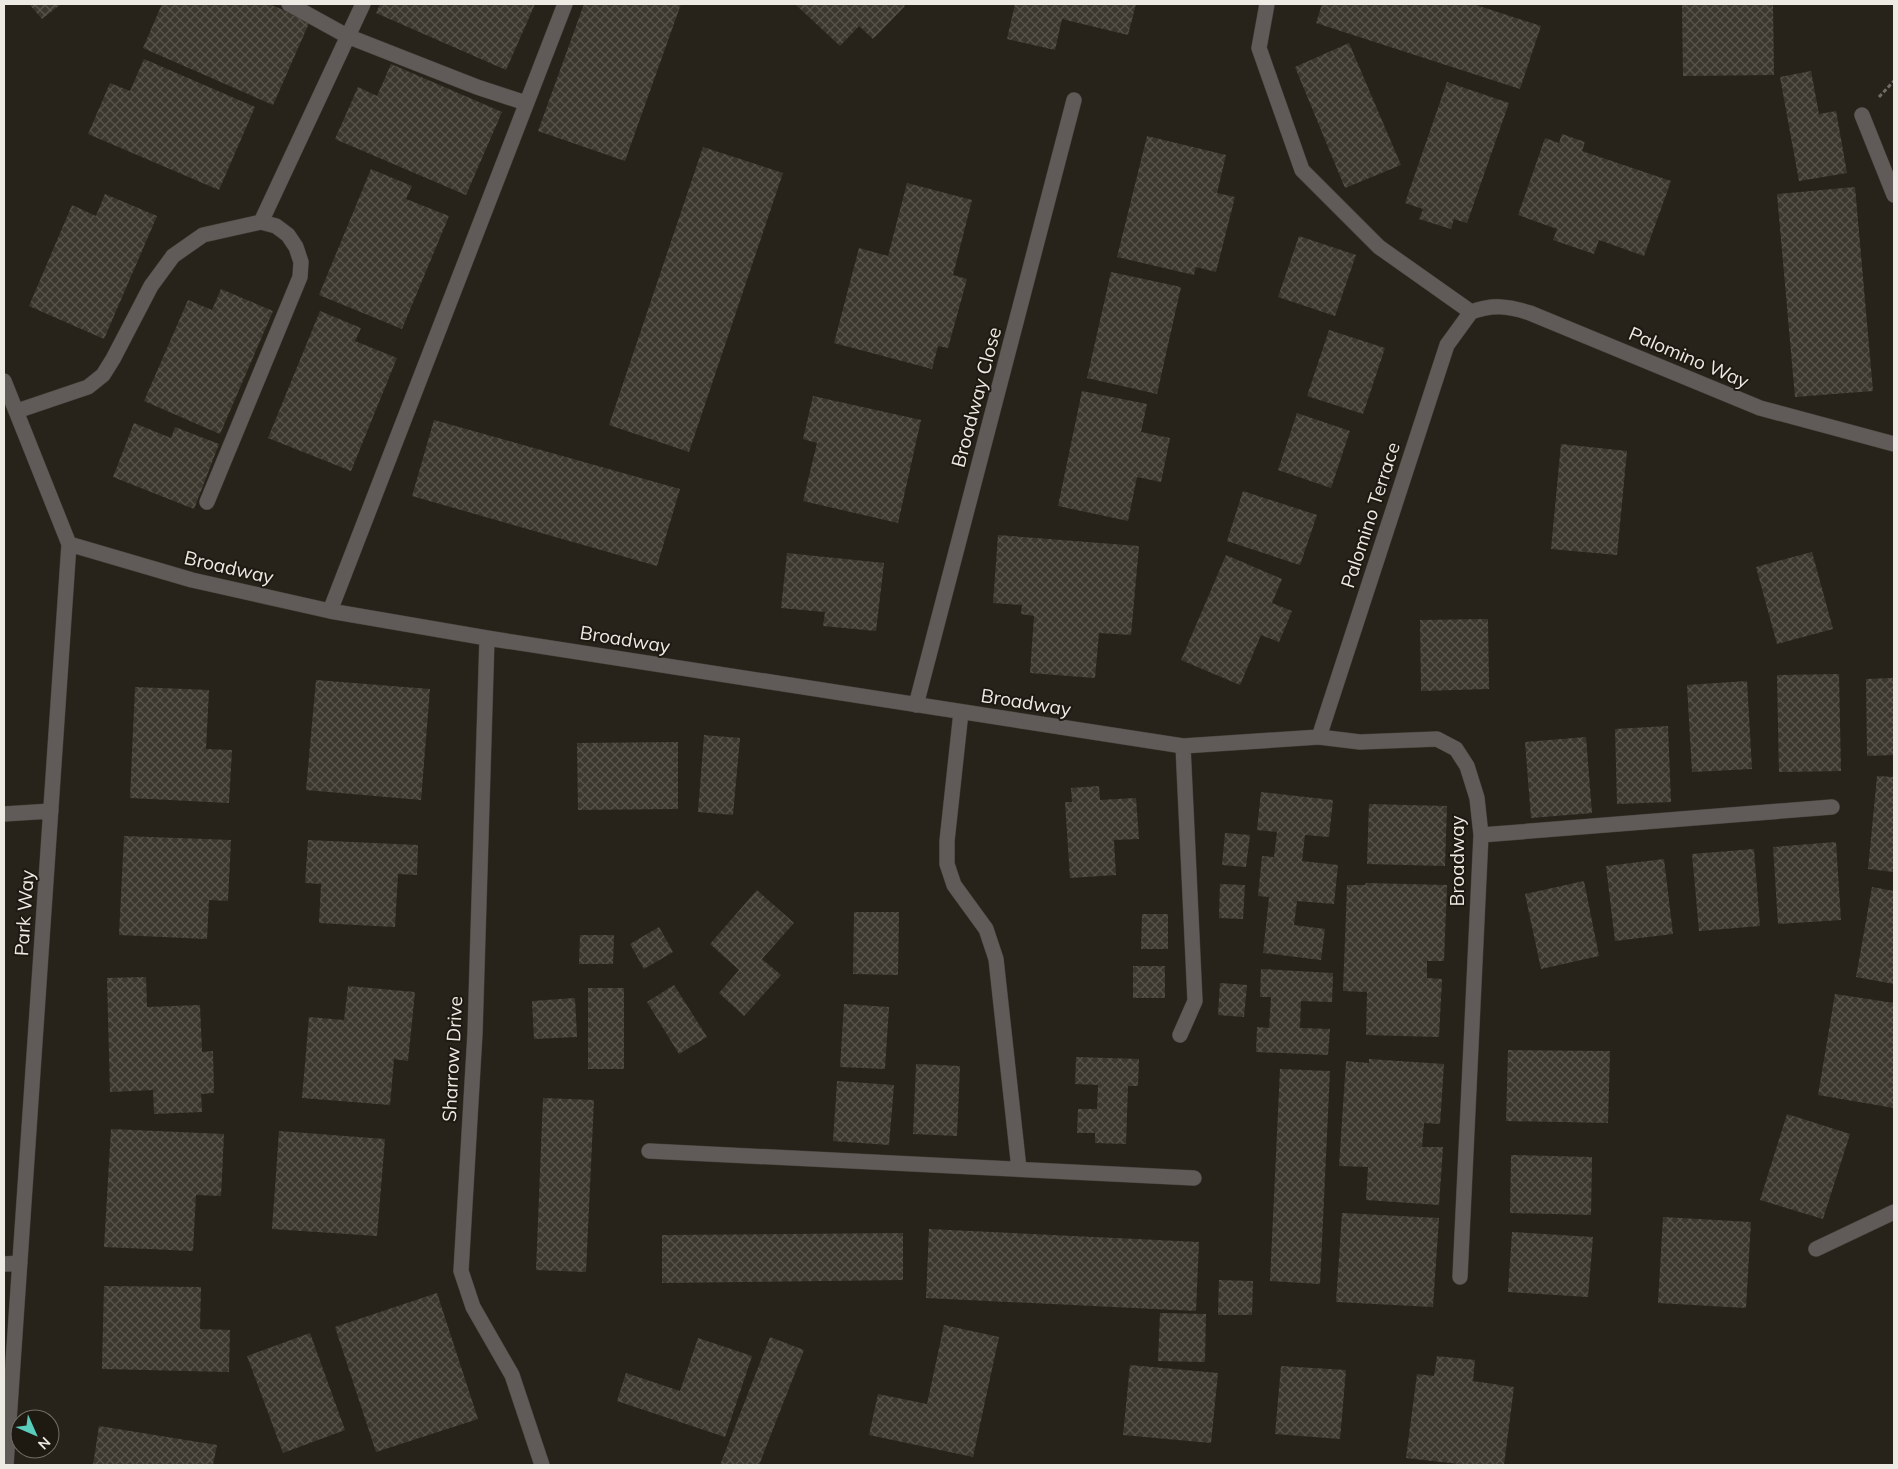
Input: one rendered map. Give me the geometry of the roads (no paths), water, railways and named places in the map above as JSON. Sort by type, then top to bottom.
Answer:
[{"type":"street","points":[[290,4],[348,36],[477,87],[526,103]]},
{"type":"street","points":[[261,222],[363,4]]},
{"type":"street","points":[[330,611],[565,4]]},
{"type":"street","points":[[1267,4],[1259,48],[1302,170],[1379,247],[1471,312]]},
{"type":"street","name":"Broadway Close","points":[[916,705],[1074,100]]},
{"type":"street","points":[[1862,115],[1894,195]]},
{"type":"street","points":[[17,411],[88,387],[103,375],[152,286],[173,256],[203,235],[261,222],[276,226],[288,235],[296,248],[301,262],[300,277],[207,502]]},
{"type":"street","name":"Palomino Way","points":[[1471,312],[1488,306],[1506,306],[1530,312],[1760,408],[1894,444]]},
{"type":"street","name":"Palomino Terrace","points":[[1319,737],[1447,345],[1471,312]]},
{"type":"street","points":[[4,381],[69,544]]},
{"type":"street","name":"Broadway","points":[[69,544],[192,580],[330,611],[488,638],[1182,746],[1319,737],[1360,742],[1437,739],[1456,749],[1467,766],[1477,798],[1481,835],[1460,1276]]},
{"type":"street","name":"Park Way","points":[[6,1465],[69,544]]},
{"type":"street","name":"Sharrow Drive","points":[[488,638],[474,1033],[461,1271],[473,1307],[512,1375],[542,1465]]},
{"type":"street","points":[[961,712],[947,864],[954,885],[986,929],[996,959],[1019,1169]]},
{"type":"street","points":[[1180,1035],[1195,1001],[1182,746]]},
{"type":"street","points":[[1481,835],[1832,807]]},
{"type":"street","points":[[4,814],[51,811]]},
{"type":"street","points":[[649,1151],[1194,1178]]},
{"type":"street","points":[[1816,1249],[1894,1212]]},
{"type":"street","points":[[4,1264],[20,1262]]}]
